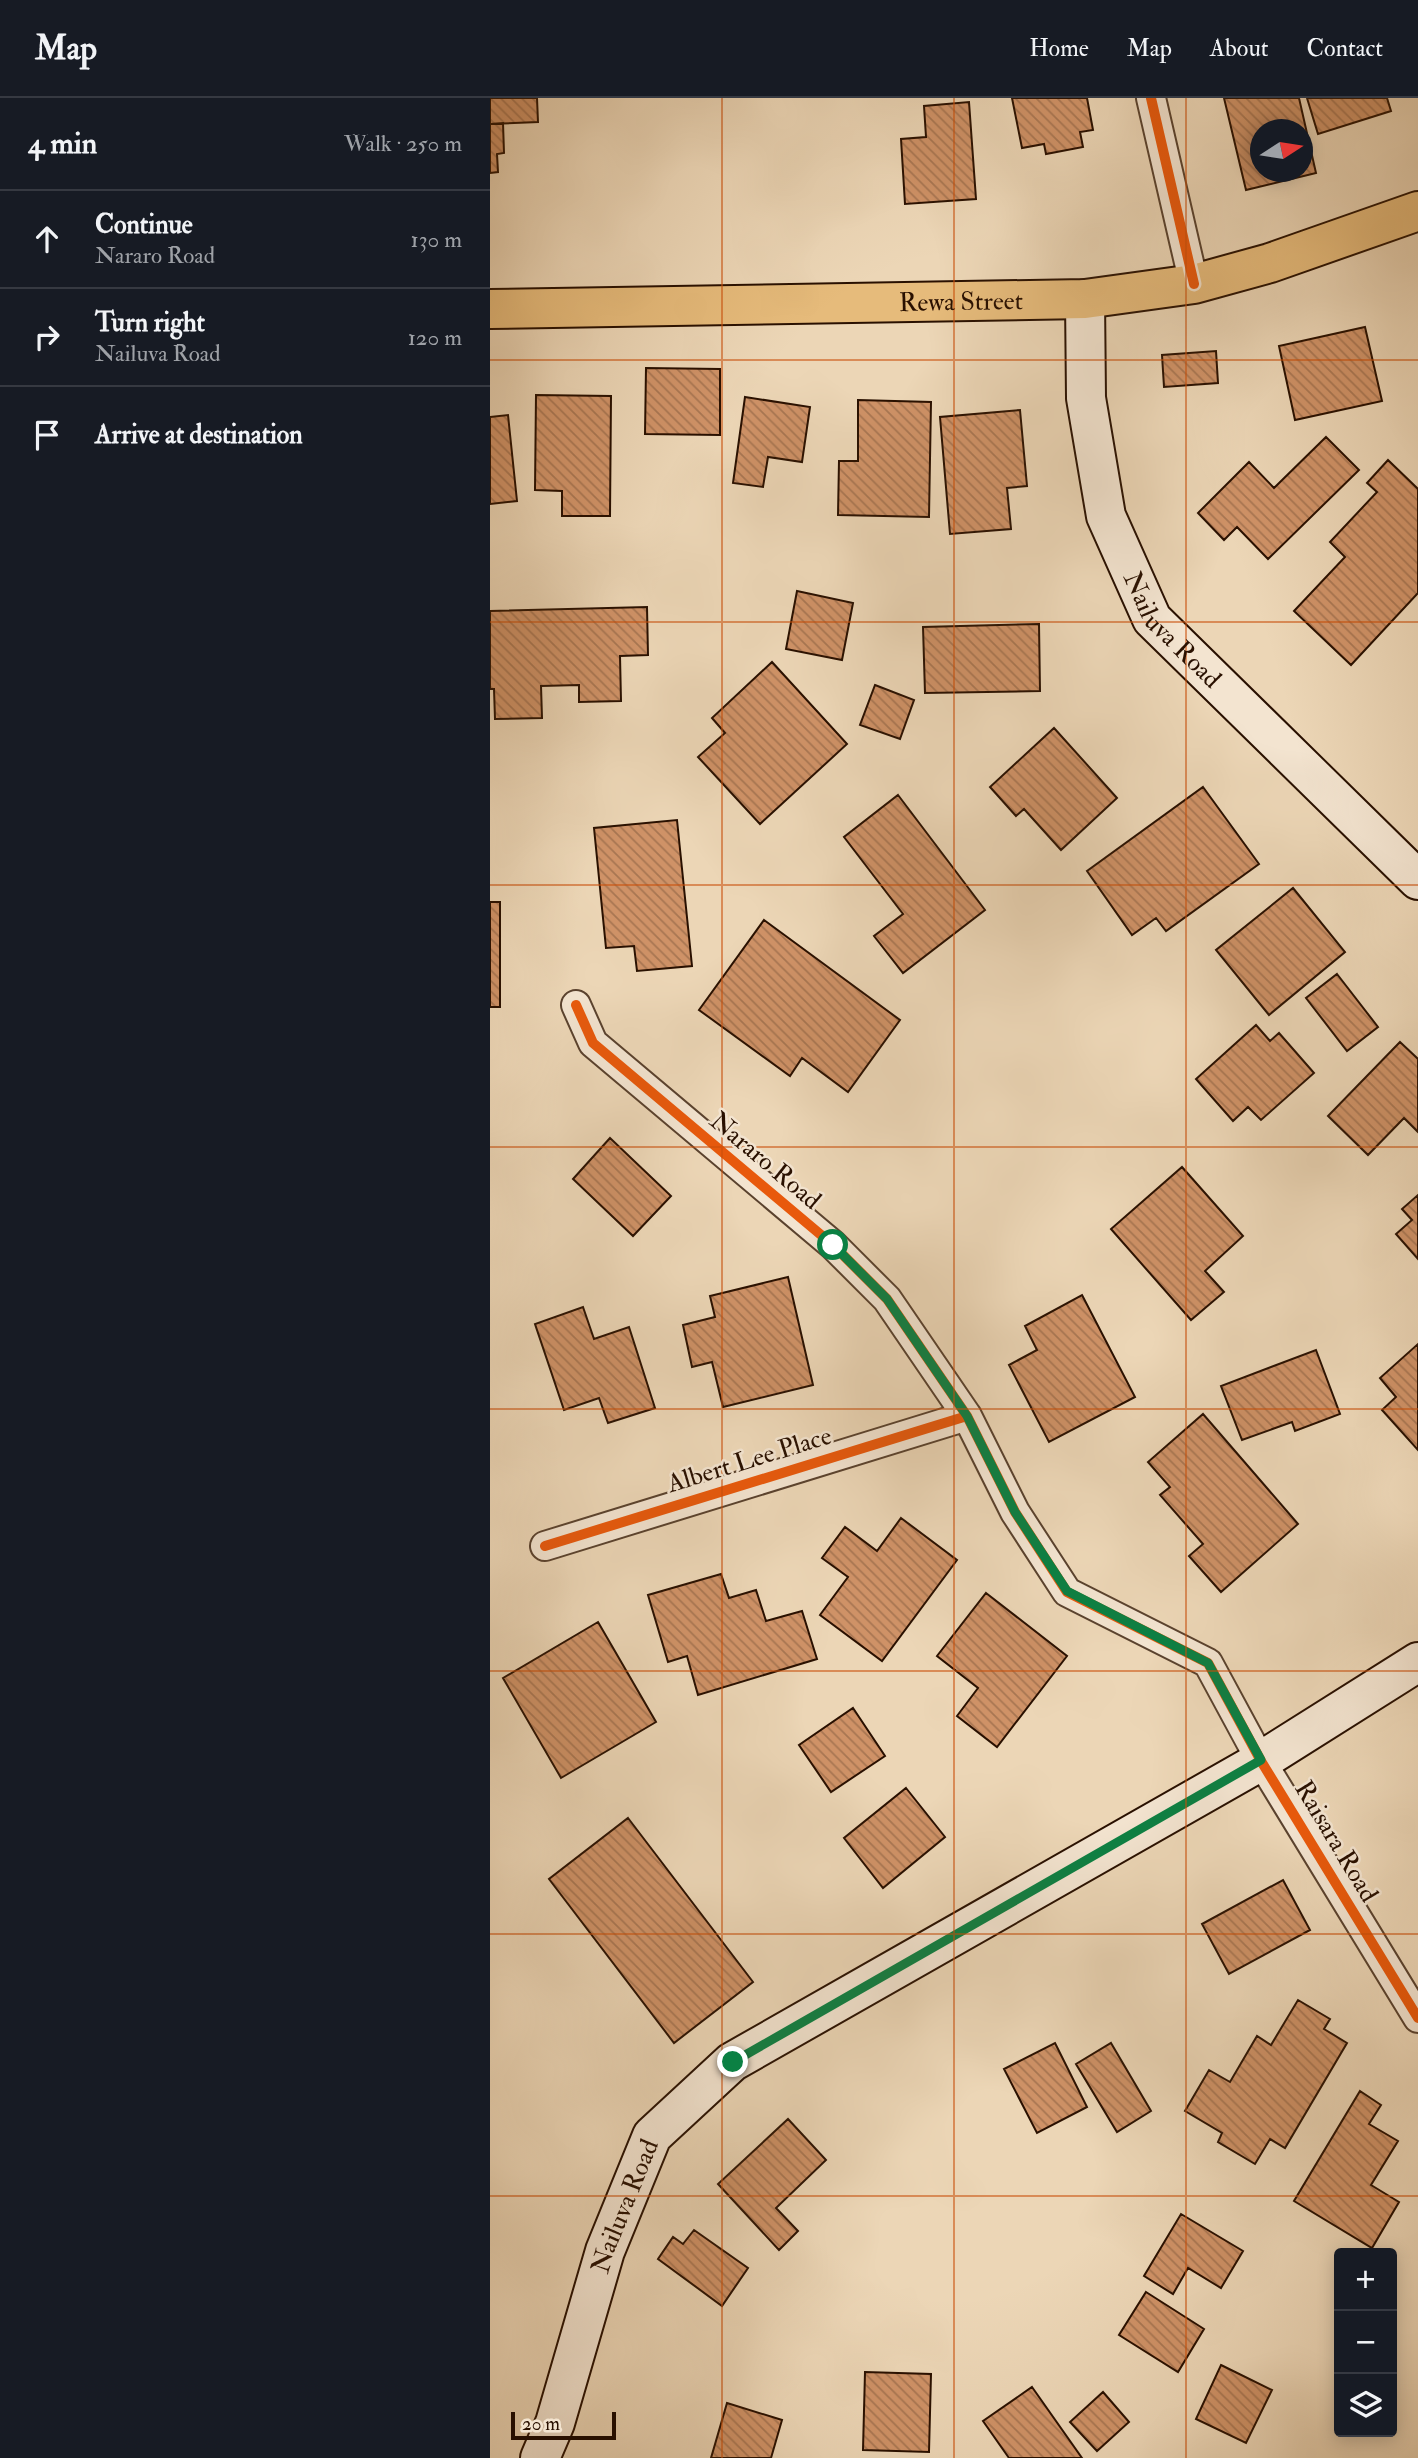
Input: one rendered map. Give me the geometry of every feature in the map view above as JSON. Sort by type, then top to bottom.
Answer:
[{"type":"main road","name":"Rewa Street","points":[[490,310],[1085,299],[1194,285],[1270,263],[1418,211]]},
{"type":"main road","name":"Nailuva Road","points":[[1085,299],[1086,398],[1106,516],[1152,619],[1418,880]]},
{"type":"main road","name":"Nailuva Road","points":[[540,2458],[555,2423],[605,2251],[652,2136],[733,2062],[1261,1760],[1418,1662]]},
{"type":"street","points":[[1151,98],[1194,285]]},
{"type":"street","name":"Nararo Road","points":[[576,1005],[593,1043],[833,1245],[887,1299],[967,1416],[1015,1512],[1067,1591],[1208,1663],[1261,1760]]},
{"type":"street","name":"Albert Lee Place","points":[[545,1546],[967,1416]]},
{"type":"street","name":"Raisara Road","points":[[1261,1760],[1418,2018]]},
{"type":"building","points":[[490,98],[537,98],[538,122],[490,124]]},
{"type":"building","points":[[1012,98],[1087,98],[1093,130],[1080,132],[1083,147],[1046,154],[1044,144],[1022,148]]},
{"type":"building","points":[[1224,98],[1299,98],[1304,119],[1250,119],[1250,182],[1279,182],[1246,190]]},
{"type":"building","points":[[1307,98],[1387,98],[1391,111],[1318,134]]},
{"type":"building","points":[[969,102],[976,199],[905,204],[901,139],[926,137],[924,106]]},
{"type":"building","points":[[503,123],[504,153],[497,154],[498,172],[490,173],[490,124]]},
{"type":"building","points":[[1365,327],[1382,401],[1295,420],[1279,346]]},
{"type":"building","points":[[1216,351],[1218,383],[1164,387],[1162,355]]},
{"type":"building","points":[[646,368],[720,369],[720,435],[645,434]]},
{"type":"building","points":[[536,395],[611,396],[610,516],[562,516],[562,491],[535,490]]},
{"type":"building","points":[[745,397],[810,407],[802,462],[768,457],[763,487],[733,483]]},
{"type":"building","points":[[858,400],[931,402],[929,517],[838,515],[839,461],[858,461]]},
{"type":"building","points":[[1020,410],[1027,486],[1007,488],[1011,529],[950,534],[940,417]]},
{"type":"building","points":[[508,415],[517,501],[490,504],[490,417]]},
{"type":"building","points":[[1326,437],[1359,470],[1268,559],[1237,527],[1224,540],[1198,513],[1249,462],[1274,488]]},
{"type":"building","points":[[1388,460],[1418,489],[1418,593],[1351,665],[1294,611],[1345,557],[1330,542],[1377,492],[1367,483]]},
{"type":"building","points":[[797,591],[853,603],[842,660],[786,649]]},
{"type":"building","points":[[647,607],[648,655],[620,656],[621,701],[579,702],[579,685],[541,686],[542,718],[495,719],[494,689],[490,689],[490,611]]},
{"type":"building","points":[[1039,624],[1040,691],[925,693],[923,627]]},
{"type":"building","points":[[772,662],[847,744],[760,824],[698,757],[725,733],[712,718]]},
{"type":"building","points":[[875,685],[914,700],[900,739],[860,725]]},
{"type":"building","points":[[1054,728],[1117,798],[1061,850],[1024,809],[1016,816],[990,787]]},
{"type":"building","points":[[1203,787],[1259,864],[1166,931],[1156,918],[1132,935],[1087,871]]},
{"type":"building","points":[[898,795],[985,910],[903,973],[874,936],[903,914],[844,837]]},
{"type":"building","points":[[677,820],[692,966],[637,971],[634,946],[606,948],[594,828]]},
{"type":"building","points":[[1293,888],[1345,952],[1269,1015],[1216,950]]},
{"type":"building","points":[[490,902],[500,902],[500,1007],[490,1007]]},
{"type":"building","points":[[764,920],[900,1020],[848,1092],[802,1058],[790,1076],[699,1010]]},
{"type":"building","points":[[1337,974],[1378,1027],[1347,1051],[1306,998]]},
{"type":"building","points":[[1256,1025],[1270,1041],[1279,1033],[1314,1073],[1261,1120],[1248,1107],[1233,1121],[1196,1079]]},
{"type":"building","points":[[1400,1042],[1418,1059],[1418,1132],[1404,1118],[1368,1155],[1328,1116]]},
{"type":"building","points":[[610,1138],[671,1196],[633,1236],[573,1179]]},
{"type":"building","points":[[1182,1167],[1243,1236],[1205,1271],[1224,1292],[1191,1320],[1111,1229]]},
{"type":"building","points":[[1418,1195],[1418,1259],[1396,1234],[1412,1220],[1402,1209]]},
{"type":"building","points":[[788,1277],[813,1385],[723,1407],[712,1362],[692,1367],[683,1325],[715,1317],[710,1296]]},
{"type":"building","points":[[1082,1295],[1135,1397],[1049,1442],[1009,1365],[1037,1350],[1025,1326]]},
{"type":"building","points":[[583,1307],[594,1339],[629,1327],[655,1408],[608,1423],[599,1398],[564,1410],[535,1324]]},
{"type":"building","points":[[1418,1344],[1418,1450],[1382,1410],[1396,1397],[1380,1378]]},
{"type":"building","points":[[1316,1350],[1340,1414],[1295,1431],[1292,1422],[1242,1440],[1221,1386]]},
{"type":"building","points":[[1203,1414],[1298,1524],[1221,1592],[1189,1556],[1203,1544],[1160,1495],[1170,1487],[1148,1462]]},
{"type":"building","points":[[901,1518],[957,1560],[882,1661],[820,1615],[848,1577],[822,1558],[845,1527],[877,1551]]},
{"type":"building","points":[[721,1574],[729,1598],[756,1590],[766,1621],[802,1611],[817,1659],[698,1695],[687,1656],[668,1662],[648,1595]]},
{"type":"building","points":[[986,1593],[1067,1656],[997,1747],[957,1716],[978,1688],[937,1656]]},
{"type":"building","points":[[598,1622],[656,1722],[561,1778],[503,1678]]},
{"type":"building","points":[[853,1708],[885,1756],[831,1792],[799,1745]]},
{"type":"building","points":[[906,1788],[945,1837],[883,1888],[844,1838]]},
{"type":"building","points":[[628,1818],[753,1982],[674,2043],[549,1879]]},
{"type":"building","points":[[1283,1880],[1310,1930],[1229,1974],[1202,1924]]},
{"type":"building","points":[[1298,2000],[1330,2019],[1324,2029],[1347,2043],[1285,2148],[1270,2139],[1255,2164],[1218,2142],[1222,2133],[1185,2111],[1209,2070],[1230,2082],[1257,2036],[1271,2045]]},
{"type":"building","points":[[1055,2043],[1087,2107],[1037,2133],[1004,2069]]},
{"type":"building","points":[[1111,2043],[1151,2111],[1117,2132],[1076,2064]]},
{"type":"building","points":[[1360,2091],[1381,2105],[1369,2124],[1398,2141],[1371,2185],[1399,2202],[1372,2248],[1294,2201]]},
{"type":"building","points":[[788,2119],[826,2160],[776,2208],[798,2231],[779,2250],[718,2184]]},
{"type":"building","points":[[1181,2214],[1243,2251],[1221,2288],[1188,2268],[1173,2294],[1144,2276]]},
{"type":"building","points":[[694,2230],[748,2268],[722,2306],[658,2259],[673,2237],[683,2244]]},
{"type":"building","points":[[1146,2292],[1204,2329],[1178,2372],[1119,2335]]},
{"type":"building","points":[[1221,2365],[1272,2390],[1246,2443],[1196,2419]]},
{"type":"building","points":[[865,2372],[931,2374],[929,2452],[863,2450]]},
{"type":"building","points":[[1032,2387],[1082,2458],[1009,2458],[983,2421]]},
{"type":"building","points":[[1103,2392],[1129,2422],[1097,2451],[1070,2422]]},
{"type":"building","points":[[727,2403],[782,2420],[771,2458],[711,2458]]},
{"type":"cycle path","points":[[1151,98],[1194,284]]},
{"type":"cycle path","points":[[576,1005],[593,1043],[833,1245],[887,1299],[967,1416],[1015,1512],[1067,1592],[1208,1663],[1261,1761],[1418,2018]]},
{"type":"cycle path","points":[[545,1546],[967,1416]]},
{"type":"route","points":[[733,2062],[1261,1760],[1208,1663],[1067,1591],[1015,1512],[967,1416],[887,1299],[833,1245]]}]
